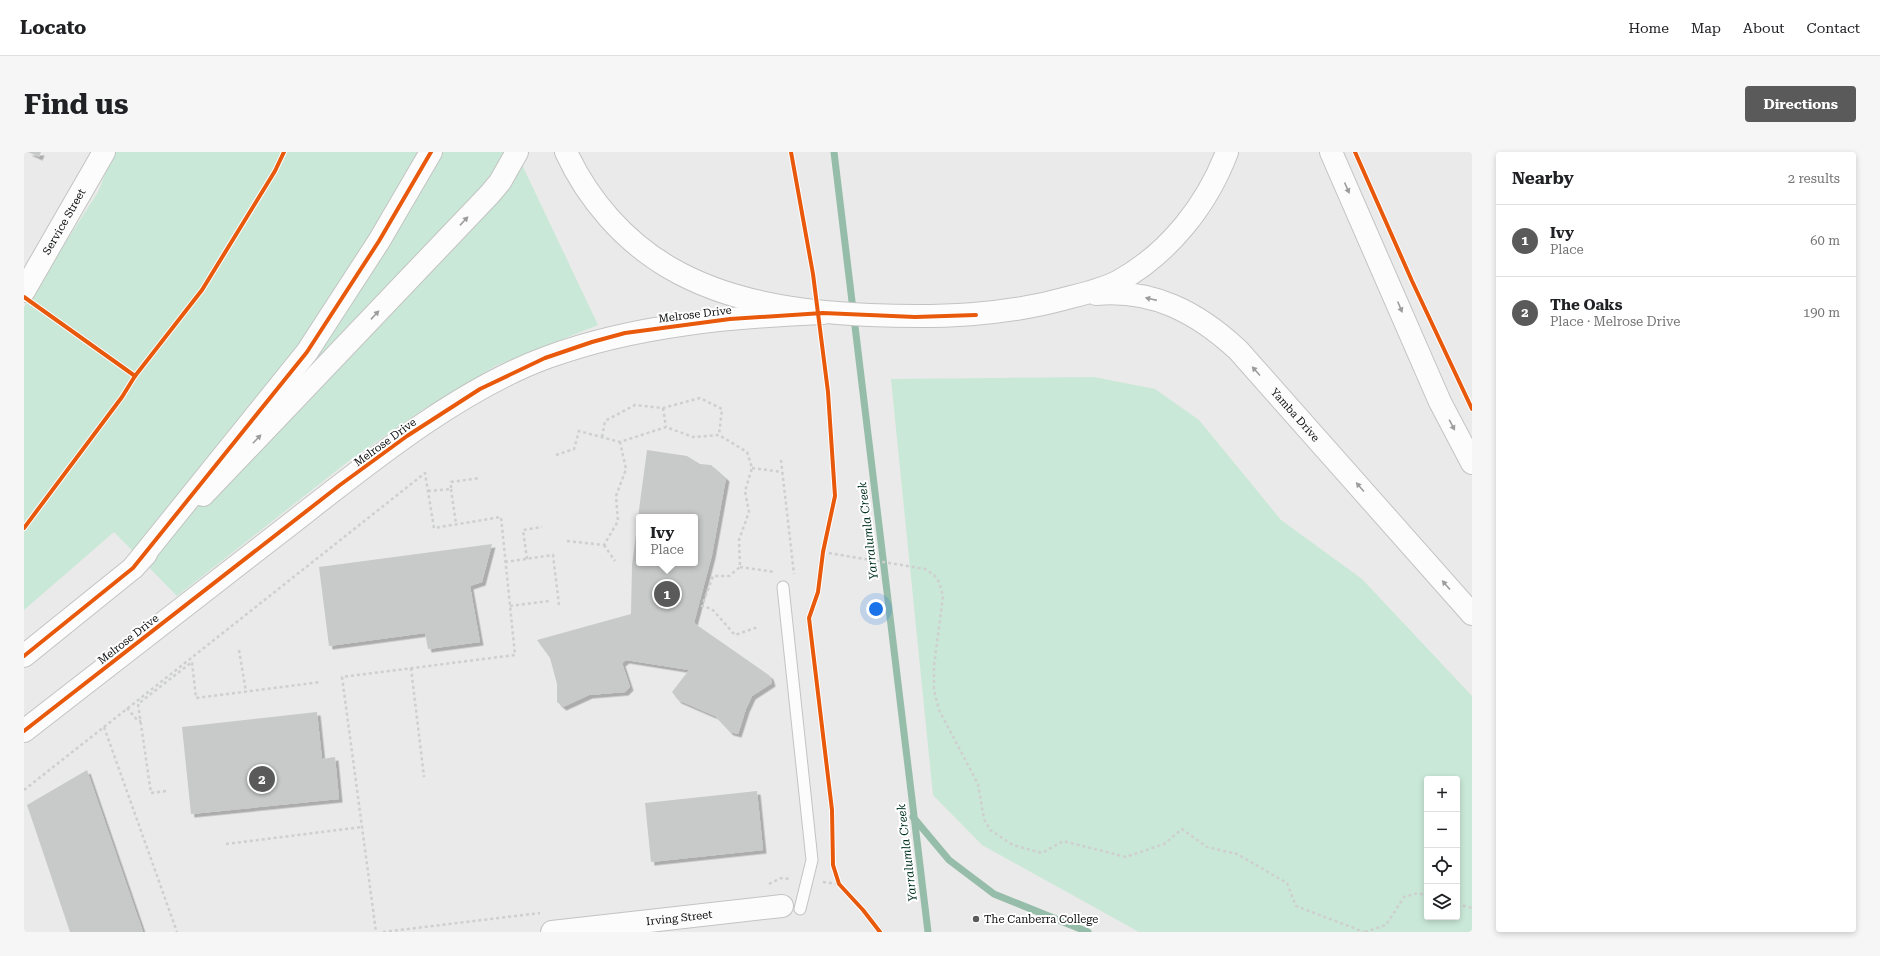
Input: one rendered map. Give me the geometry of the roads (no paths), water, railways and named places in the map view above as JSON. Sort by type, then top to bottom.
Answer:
[{"type":"main road","name":"Service Street","points":[[24,291],[104,152]]},
{"type":"main road","points":[[132,568],[307,352],[379,241],[432,152]]},
{"type":"main road","points":[[24,656],[132,568],[489,195],[500,182],[517,152]]},
{"type":"main road","points":[[566,152],[581,181],[613,223],[650,256],[672,269],[716,289],[778,310]]},
{"type":"main road","points":[[1073,297],[1107,287],[1120,280],[1148,261],[1166,245],[1195,213],[1209,191],[1227,152]]},
{"type":"main road","points":[[1331,152],[1440,402],[1472,462]]},
{"type":"main road","name":"Yamba Drive","points":[[1073,297],[1103,293],[1152,299],[1184,310],[1214,328],[1238,350],[1472,614]]},
{"type":"main road","name":"Melrose Drive","points":[[24,731],[340,485],[407,436],[480,389],[545,358],[592,342],[625,333],[778,310],[915,317],[1004,312],[1043,305],[1073,297]]},
{"type":"main road","name":"Irving Street","points":[[563,931],[791,907]]},
{"type":"lane","points":[[783,587],[812,860],[791,907]]},
{"type":"waterway","name":"Yarralumla Creek","points":[[834,152],[928,932]]},
{"type":"waterway","points":[[913,817],[949,860],[994,894],[1088,932]]},
{"type":"place","name":"Ivy","points":[[667,594]]},
{"type":"place","name":"The Oaks","points":[[262,779]]},
{"type":"place","name":"The Canberra College","points":[[976,919]]}]
